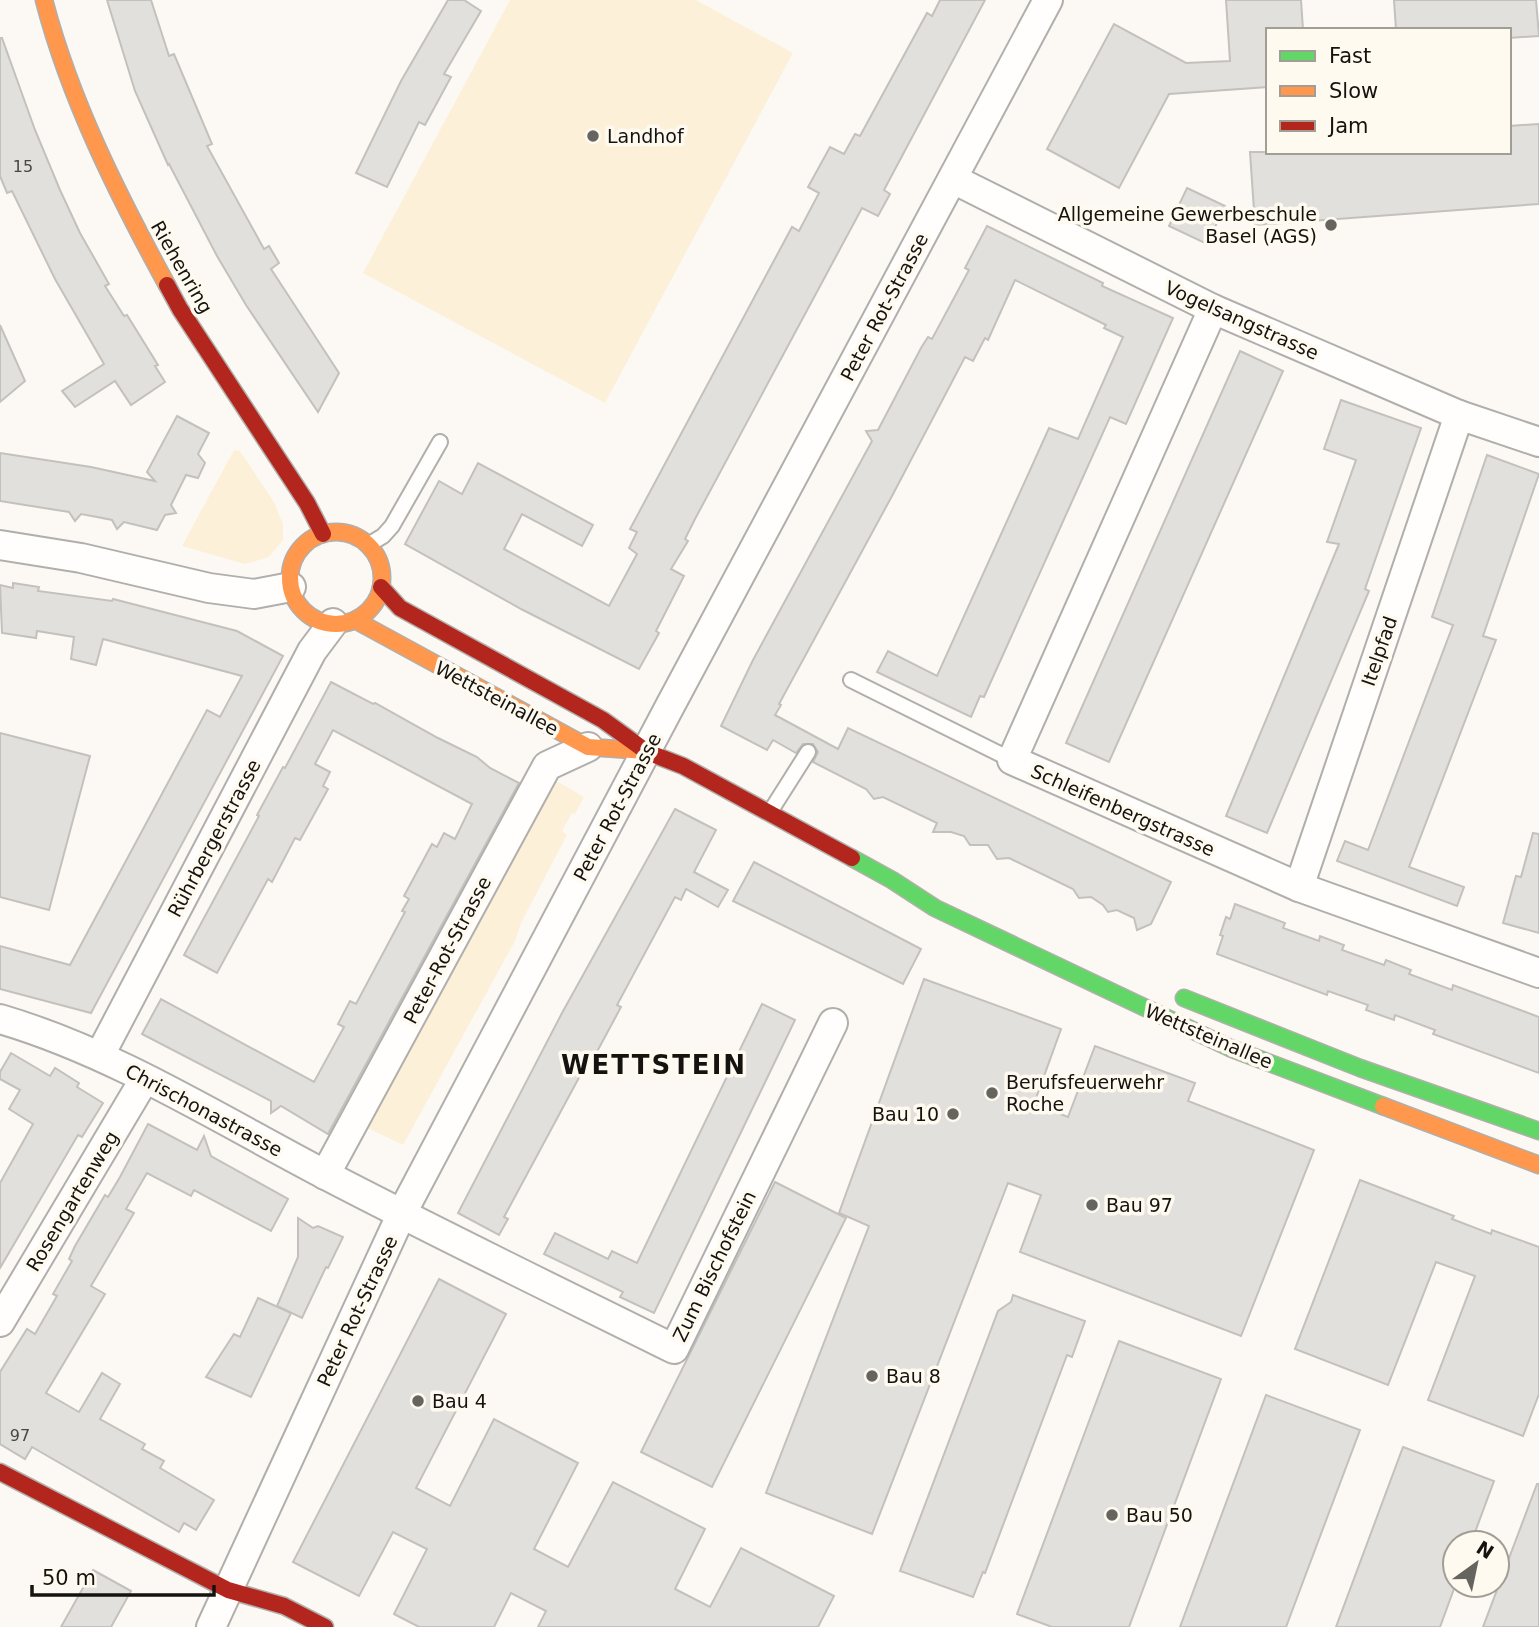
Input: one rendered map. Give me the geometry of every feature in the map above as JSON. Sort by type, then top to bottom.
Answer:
[{"type":"main road","name":"Riehenring","points":[[44,0],[80,104],[128,213],[180,309],[307,503],[323,534]]},
{"type":"main road","points":[[291,587],[291,567],[296,556],[311,540],[336,532],[354,536],[368,545],[380,566],[383,576],[381,587],[368,611],[344,622]]},
{"type":"main road","name":"Wettsteinallee","points":[[291,587],[297,602],[306,613],[319,621],[344,622],[589,747],[647,752]]},
{"type":"main road","name":"Wettsteinallee","points":[[381,587],[400,608],[603,720],[647,752],[683,766],[892,880],[935,908],[1230,1048],[1539,1165]]},
{"type":"main road","name":"Wettsteinallee","points":[[892,880],[937,890]]},
{"type":"main road","name":"Wettsteinallee","points":[[1171,992],[1241,1023],[1391,1081],[1539,1131]]},
{"type":"main road","points":[[0,1472],[237,1599],[285,1606],[325,1627]]},
{"type":"street","name":"Peter Rot-Strasse","points":[[211,1627],[237,1599],[402,1213],[1048,0]]},
{"type":"street","name":"Vogelsangstrasse","points":[[953,179],[1213,309],[1459,415],[1539,442]]},
{"type":"street","name":"Schleifenbergstrasse","points":[[1213,309],[1012,760],[1299,887],[1539,973]]},
{"type":"street","name":"Itelpfad","points":[[1299,887],[1459,415]]},
{"type":"street","points":[[0,545],[81,558],[209,588],[254,594],[291,587]]},
{"type":"street","name":"Rührbergerstrasse","points":[[100,1055],[312,651],[344,622]]},
{"type":"street","name":"Peter-Rot-Strasse","points":[[325,1175],[547,766],[589,747]]},
{"type":"street","name":"Chrischonastrasse","points":[[0,1019],[34,1029],[100,1055],[402,1213]]},
{"type":"street","name":"Zum Bischofstein","points":[[402,1213],[674,1349],[833,1023]]},
{"type":"street","name":"Rosengartenweg","points":[[0,1322],[144,1080]]},
{"type":"lane","points":[[368,545],[383,536],[392,526],[440,442]]},
{"type":"lane","points":[[850,680],[1012,760]]},
{"type":"lane","points":[[769,813],[808,752]]},
{"type":"lane","points":[[1514,1155],[1539,1157]]},
{"type":"shaded area","name":"Landhof","points":[[510,0],[696,0],[793,53],[605,403],[363,273]]},
{"type":"shaded area","points":[[234,450],[240,451],[274,502],[283,524],[283,540],[269,557],[245,564],[182,546]]},
{"type":"shaded area","points":[[548,776],[584,797],[562,831],[567,835],[521,923],[515,941],[403,1145],[359,1124]]},
{"type":"building","points":[[107,0],[151,0],[169,56],[174,54],[212,144],[207,146],[264,249],[269,246],[279,263],[271,269],[339,373],[318,412],[246,305],[168,165],[135,91]]},
{"type":"building","points":[[448,0],[464,0],[481,11],[444,74],[451,77],[425,125],[419,122],[387,187],[356,173],[401,81]]},
{"type":"building","points":[[940,0],[985,0],[884,190],[890,194],[878,216],[862,208],[695,519],[685,539],[688,541],[671,569],[684,576],[656,631],[659,633],[639,669],[521,609],[405,544],[439,481],[462,494],[478,463],[593,525],[582,546],[522,514],[504,549],[609,606],[637,554],[629,548],[637,532],[630,529],[792,227],[799,231],[819,193],[808,187],[830,147],[844,154],[855,134],[860,136],[927,13],[932,16]]},
{"type":"building","points":[[1226,0],[1301,0],[1303,28],[1266,28],[1266,87],[1169,94],[1119,188],[1047,149],[1114,24],[1186,63],[1230,61]]},
{"type":"building","points":[[1394,0],[1536,0],[1539,36],[1511,38],[1511,28],[1396,28]]},
{"type":"building","points":[[0,38],[60,190],[80,233],[109,284],[105,286],[124,316],[127,315],[158,365],[155,366],[165,382],[131,405],[115,381],[75,407],[62,391],[104,364],[55,279],[12,191],[7,193],[0,176]]},
{"type":"building","points":[[1539,124],[1539,204],[1255,225],[1250,152],[1511,154],[1511,126]]},
{"type":"building","points":[[1187,188],[1225,206],[1207,244],[1169,226]]},
{"type":"building","points":[[987,226],[1103,283],[1102,286],[1173,318],[1126,424],[1110,417],[984,697],[980,696],[971,717],[877,672],[888,651],[937,676],[1049,428],[1078,439],[1123,337],[1104,328],[1106,325],[1015,280],[988,340],[985,338],[973,361],[965,357],[775,715],[838,749],[848,728],[1171,882],[1151,924],[1137,930],[1134,918],[1117,910],[1108,912],[1091,897],[1079,898],[1073,889],[1009,858],[997,859],[988,845],[970,845],[964,836],[951,832],[933,832],[937,823],[883,797],[874,799],[866,789],[813,762],[818,752],[813,744],[803,744],[796,753],[773,740],[767,750],[721,726],[753,660],[872,441],[866,431],[878,430],[921,348],[928,337],[932,339],[969,270],[965,268]]},
{"type":"building","points":[[0,325],[25,381],[0,402]]},
{"type":"building","points":[[1240,351],[1283,371],[1109,762],[1066,743]]},
{"type":"building","points":[[1341,400],[1421,428],[1365,589],[1369,591],[1267,833],[1226,816],[1339,544],[1327,542],[1356,460],[1324,449]]},
{"type":"building","points":[[177,416],[209,433],[198,454],[205,463],[198,478],[186,475],[171,505],[176,513],[165,515],[157,530],[124,522],[117,529],[112,520],[81,514],[75,521],[69,512],[0,501],[0,453],[91,467],[155,481],[147,472]]},
{"type":"building","points":[[1487,455],[1539,474],[1483,636],[1496,640],[1409,867],[1464,887],[1457,906],[1337,861],[1345,841],[1368,850],[1453,625],[1432,617]]},
{"type":"building","points":[[13,583],[39,587],[38,591],[113,599],[237,631],[283,656],[91,1013],[0,989],[0,946],[70,965],[207,710],[220,717],[242,676],[103,639],[96,665],[71,659],[74,637],[37,631],[36,638],[2,633],[0,585],[13,588]]},
{"type":"building","points":[[331,682],[477,757],[490,768],[519,783],[328,1134],[281,1106],[271,1113],[271,1101],[142,1034],[161,999],[314,1082],[344,1027],[338,1024],[350,1001],[356,1004],[405,912],[402,911],[409,899],[404,896],[432,844],[437,847],[444,833],[455,839],[472,804],[333,730],[315,764],[330,772],[323,786],[328,789],[300,840],[295,838],[272,882],[268,879],[217,973],[184,955]]},
{"type":"building","points":[[0,733],[90,756],[49,910],[0,897]]},
{"type":"building","points":[[675,809],[716,830],[694,872],[728,890],[718,907],[686,889],[681,900],[675,897],[617,1005],[621,1007],[592,1061],[589,1059],[504,1217],[508,1219],[499,1235],[458,1213],[562,1013]]},
{"type":"building","points":[[1533,833],[1539,834],[1539,933],[1503,923],[1516,876],[1521,877]]},
{"type":"building","points":[[754,862],[921,949],[903,984],[733,901]]},
{"type":"building","points":[[1235,904],[1285,923],[1283,928],[1319,941],[1320,936],[1344,945],[1342,950],[1384,965],[1386,960],[1411,970],[1409,974],[1452,990],[1453,985],[1539,1017],[1539,1073],[1433,1034],[1435,1030],[1395,1015],[1394,1020],[1366,1010],[1368,1005],[1328,991],[1327,995],[1217,954],[1226,917],[1230,919]]},
{"type":"building","points":[[924,979],[1061,1029],[1034,1104],[1068,1117],[1095,1046],[1195,1083],[1188,1101],[1314,1150],[1241,1336],[1020,1252],[1041,1195],[1008,1183],[872,1534],[766,1493],[869,1226],[839,1213]]},
{"type":"building","points":[[762,1004],[795,1020],[654,1313],[620,1297],[623,1292],[544,1254],[555,1233],[608,1259],[612,1251],[637,1263]]},
{"type":"building","points":[[11,1053],[50,1076],[55,1068],[79,1083],[77,1087],[103,1103],[82,1137],[78,1135],[0,1268],[0,1183],[33,1124],[9,1109],[20,1090],[0,1079],[0,1072]]},
{"type":"building","points":[[148,1124],[197,1150],[204,1136],[211,1156],[288,1199],[271,1231],[194,1190],[191,1196],[147,1173],[126,1209],[134,1213],[91,1286],[105,1294],[46,1393],[79,1412],[102,1373],[120,1384],[100,1419],[145,1444],[142,1449],[164,1461],[160,1468],[214,1500],[196,1530],[184,1523],[179,1532],[32,1447],[25,1459],[0,1444],[0,1372],[27,1329],[35,1334],[57,1296],[53,1294],[72,1261],[69,1259],[75,1246],[105,1195],[108,1197],[120,1177]]},
{"type":"building","points":[[1360,1180],[1454,1216],[1452,1219],[1491,1234],[1492,1230],[1539,1247],[1539,1394],[1523,1436],[1428,1400],[1475,1276],[1436,1262],[1388,1385],[1295,1349]]},
{"type":"building","points":[[775,1182],[846,1218],[712,1487],[641,1452]]},
{"type":"building","points":[[298,1218],[313,1228],[318,1226],[343,1237],[302,1318],[277,1306],[298,1257]]},
{"type":"building","points":[[439,1279],[506,1314],[416,1488],[450,1506],[494,1419],[578,1463],[534,1549],[568,1567],[613,1482],[705,1529],[675,1589],[710,1607],[741,1548],[834,1596],[818,1627],[538,1627],[546,1611],[511,1593],[494,1627],[419,1627],[394,1614],[427,1549],[393,1532],[359,1596],[293,1562]]},
{"type":"building","points":[[1013,1295],[1085,1321],[1072,1357],[1067,1355],[985,1573],[983,1572],[973,1597],[900,1571],[998,1311],[1011,1302]]},
{"type":"building","points":[[258,1298],[291,1313],[251,1397],[206,1377],[234,1334],[240,1337]]},
{"type":"building","name":"Bau 50","points":[[1119,1341],[1221,1379],[1129,1627],[1052,1627],[1017,1614]]},
{"type":"building","points":[[1266,1395],[1360,1430],[1286,1627],[1180,1627]]},
{"type":"building","points":[[1403,1447],[1494,1481],[1476,1529],[1441,1529],[1441,1599],[1450,1599],[1440,1627],[1336,1627]]},
{"type":"building","points":[[1539,1484],[1539,1627],[1483,1627],[1494,1599],[1511,1599],[1511,1553]]},
{"type":"building","points":[[93,1570],[131,1591],[111,1627],[61,1627]]},
{"type":"traffic: fast","points":[[852,858],[935,908],[1230,1048],[1383,1106]]},
{"type":"traffic: fast","points":[[1184,998],[1360,1068],[1539,1131]]},
{"type":"traffic: slow","points":[[44,0],[81,110],[131,217],[167,285]]},
{"type":"traffic: slow","points":[[336,532],[353,536],[368,546],[378,561],[382,578],[378,595],[368,610],[353,620],[336,624],[319,620],[304,610],[294,595],[290,578],[294,561],[304,546],[319,536],[336,532]]},
{"type":"traffic: slow","points":[[355,620],[588,747],[646,751]]},
{"type":"traffic: slow","points":[[1383,1106],[1539,1165]]},
{"type":"traffic: jam","points":[[167,285],[307,503],[323,534]]},
{"type":"traffic: jam","points":[[381,587],[400,608],[603,720],[647,752],[683,766],[852,858]]},
{"type":"traffic: jam","points":[[0,1472],[228,1590],[284,1606],[325,1627]]},
{"type":"place","name":"Landhof","points":[[593,136]]},
{"type":"place","name":"Allgemeine Gewerbeschule Basel (AGS)","points":[[1331,225]]},
{"type":"place","name":"Berufsfeuerwehr Roche","points":[[992,1093]]},
{"type":"place","name":"Bau 10","points":[[953,1114]]},
{"type":"place","name":"Bau 97","points":[[1092,1205]]},
{"type":"place","name":"Bau 8","points":[[872,1376]]},
{"type":"place","name":"Bau 4","points":[[418,1401]]},
{"type":"place","name":"Bau 50","points":[[1112,1515]]},
{"type":"district","name":"WETTSTEIN","points":[[654,1065]]}]
